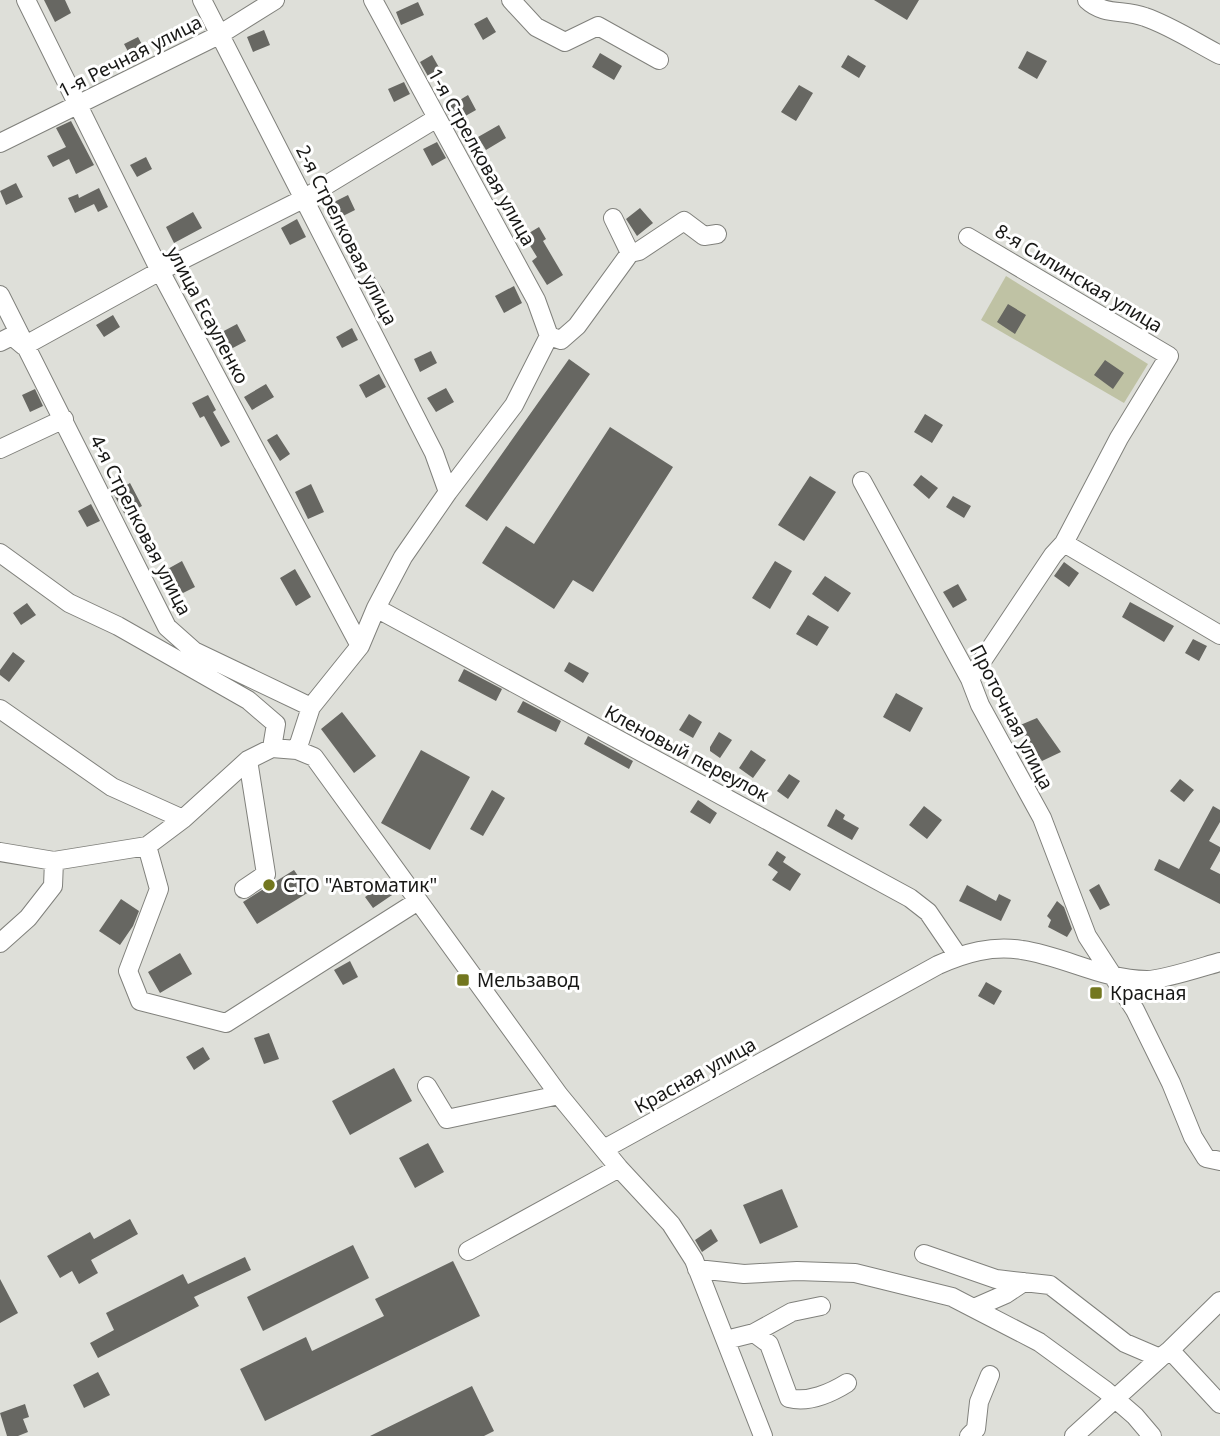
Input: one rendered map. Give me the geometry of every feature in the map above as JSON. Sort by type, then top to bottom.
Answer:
[{"type":"street","name":"улица Есауленко","points":[[26,0],[160,271],[360,646]]},
{"type":"street","name":"2-я Стрелковая улица","points":[[202,0],[434,453],[448,492]]},
{"type":"street","name":"1-я Речная улица","points":[[0,143],[219,35],[275,0]]},
{"type":"street","name":"1-я Стрелковая улица","points":[[373,0],[536,300],[549,336]]},
{"type":"street","points":[[511,0],[536,27],[565,41],[598,26],[659,60]]},
{"type":"street","points":[[1087,0],[1105,12],[1129,12],[1171,28],[1220,55]]},
{"type":"street","points":[[0,342],[12,336],[24,346],[160,271],[305,198],[437,118]]},
{"type":"street","points":[[613,218],[630,253]]},
{"type":"street","points":[[297,750],[311,707],[360,646],[376,608],[403,557],[514,405],[549,336],[561,340],[577,326],[630,253],[639,251],[684,222],[704,236],[718,234]]},
{"type":"street","name":"8-я Силинская улица","points":[[968,237],[1169,356],[1119,438],[1064,543]]},
{"type":"street","name":"4-я Стрелковая улица","points":[[0,295],[167,627],[194,650],[311,707]]},
{"type":"street","points":[[0,449],[64,419]]},
{"type":"street","name":"Проточная улица","points":[[862,481],[1042,818],[1087,936],[1135,1010],[1171,1083],[1193,1137],[1206,1158],[1220,1161]]},
{"type":"street","points":[[970,679],[1064,543],[1220,635]]},
{"type":"street","points":[[0,553],[69,603],[118,626],[248,700],[276,724],[272,748]]},
{"type":"street","name":"Кленовый переулок","points":[[376,608],[911,898],[928,912],[958,956]]},
{"type":"street","points":[[0,709],[112,787],[183,819]]},
{"type":"street","points":[[0,852],[54,860],[146,846],[183,819],[248,760],[272,748],[297,750],[314,757],[559,1095],[619,1168],[671,1224],[697,1269],[763,1436]]},
{"type":"street","points":[[244,890],[266,874],[248,760]]},
{"type":"street","points":[[146,846],[159,889],[128,971],[140,1001],[226,1023],[418,901]]},
{"type":"street","points":[[0,943],[28,918],[53,886],[54,860]]},
{"type":"street","name":"Красная улица","points":[[604,1149],[958,956],[978,950],[1021,950],[1113,976],[1149,981],[1220,962]]},
{"type":"street","points":[[427,1086],[447,1119],[559,1095]]},
{"type":"street","points":[[468,1251],[619,1168]]},
{"type":"street","points":[[924,1254],[996,1279],[1049,1285],[1125,1343],[1165,1354],[1220,1404]]},
{"type":"street","points":[[697,1269],[744,1274],[797,1271],[855,1273],[952,1297],[1039,1342],[1115,1399],[1153,1436]]},
{"type":"street","points":[[974,1308],[1006,1294],[1024,1282]]},
{"type":"street","points":[[1074,1436],[1220,1301]]},
{"type":"street","points":[[726,1340],[754,1332],[792,1312],[821,1306]]},
{"type":"street","points":[[754,1332],[769,1344],[789,1398],[810,1399],[837,1390],[847,1383]]},
{"type":"street","points":[[969,1436],[976,1429],[979,1402],[990,1375]]},
{"type":"green space","points":[[1006,276],[1148,364],[1124,403],[981,320]]},
{"type":"building","points":[[44,0],[65,0],[71,13],[55,22]]},
{"type":"building","points":[[874,0],[919,0],[907,20]]},
{"type":"building","points":[[418,2],[424,15],[401,25],[396,12]]},
{"type":"building","points":[[487,17],[496,32],[483,40],[474,24]]},
{"type":"building","points":[[264,30],[270,45],[253,52],[247,37]]},
{"type":"building","points":[[138,37],[146,52],[132,59],[124,44]]},
{"type":"building","points":[[1027,51],[1047,61],[1037,79],[1018,68]]},
{"type":"building","points":[[600,53],[622,66],[614,80],[592,67]]},
{"type":"building","points":[[432,55],[441,71],[429,78],[420,62]]},
{"type":"building","points":[[848,55],[866,66],[859,78],[841,67]]},
{"type":"building","points":[[404,82],[410,94],[394,102],[388,89]]},
{"type":"building","points":[[799,85],[813,93],[796,121],[781,112]]},
{"type":"building","points":[[468,95],[476,110],[453,123],[445,109]]},
{"type":"building","points":[[71,121],[94,165],[76,174],[69,159],[53,167],[47,156],[66,147],[56,128]]},
{"type":"building","points":[[499,125],[506,138],[486,150],[478,137]]},
{"type":"building","points":[[437,142],[446,158],[432,166],[423,149]]},
{"type":"building","points":[[146,157],[152,169],[137,177],[130,165]]},
{"type":"building","points":[[16,183],[23,197],[6,205],[0,191]]},
{"type":"building","points":[[99,188],[108,207],[98,212],[94,204],[75,213],[68,198],[78,194],[79,198]]},
{"type":"building","points":[[348,195],[355,210],[341,217],[334,202]]},
{"type":"building","points":[[640,208],[653,223],[637,236],[626,219]]},
{"type":"building","points":[[193,212],[202,228],[174,243],[166,227]]},
{"type":"building","points":[[297,219],[306,237],[290,245],[281,228]]},
{"type":"building","points":[[539,227],[546,239],[543,241],[563,275],[547,285],[532,261],[537,257],[524,236]]},
{"type":"building","points":[[374,276],[385,293],[373,300],[362,282]]},
{"type":"building","points":[[514,286],[522,303],[504,313],[495,296]]},
{"type":"building","points":[[1008,304],[1026,315],[1015,334],[997,322]]},
{"type":"building","points":[[113,315],[120,327],[104,337],[96,325]]},
{"type":"building","points":[[237,324],[246,341],[229,350],[220,333]]},
{"type":"building","points":[[352,328],[358,340],[342,348],[336,337]]},
{"type":"building","points":[[431,351],[437,363],[420,372],[414,359]]},
{"type":"building","points":[[569,359],[590,374],[487,521],[465,506]]},
{"type":"building","points":[[1105,360],[1124,373],[1113,389],[1094,375]]},
{"type":"building","points":[[379,374],[386,387],[366,398],[359,385]]},
{"type":"building","points":[[266,384],[274,397],[252,410],[244,397]]},
{"type":"building","points":[[446,388],[454,402],[436,412],[427,398]]},
{"type":"building","points":[[35,389],[43,406],[30,412],[22,395]]},
{"type":"building","points":[[208,395],[216,410],[213,412],[230,442],[221,447],[204,416],[200,418],[192,403]]},
{"type":"building","points":[[925,414],[943,425],[932,443],[914,432]]},
{"type":"building","points":[[610,427],[673,467],[593,592],[573,580],[554,609],[482,563],[506,526],[534,544]]},
{"type":"building","points":[[277,434],[290,454],[280,461],[267,440]]},
{"type":"building","points":[[921,475],[938,488],[929,499],[913,485]]},
{"type":"building","points":[[810,476],[836,492],[804,541],[778,525]]},
{"type":"building","points":[[130,483],[142,506],[125,515],[113,493]]},
{"type":"building","points":[[311,484],[324,512],[308,519],[295,492]]},
{"type":"building","points":[[953,496],[971,506],[964,518],[946,507]]},
{"type":"building","points":[[91,504],[100,521],[87,527],[78,511]]},
{"type":"building","points":[[182,561],[195,587],[177,596],[164,571]]},
{"type":"building","points":[[775,561],[792,571],[770,609],[752,598]]},
{"type":"building","points":[[1064,562],[1079,573],[1069,587],[1054,576]]},
{"type":"building","points":[[295,569],[311,597],[296,606],[280,578]]},
{"type":"building","points":[[825,576],[851,593],[838,612],[812,594]]},
{"type":"building","points":[[958,584],[967,600],[953,608],[943,592]]},
{"type":"building","points":[[1130,602],[1174,626],[1164,642],[1122,617]]},
{"type":"building","points":[[27,603],[36,615],[21,625],[13,613]]},
{"type":"building","points":[[808,615],[829,627],[817,646],[796,634]]},
{"type":"building","points":[[1193,639],[1207,646],[1199,661],[1185,653]]},
{"type":"building","points":[[13,652],[25,661],[9,682],[0,675],[0,670]]},
{"type":"building","points":[[569,662],[589,673],[583,683],[564,671]]},
{"type":"building","points":[[464,669],[502,689],[496,701],[458,681]]},
{"type":"building","points":[[896,693],[923,708],[910,732],[883,717]]},
{"type":"building","points":[[523,701],[561,721],[556,732],[517,712]]},
{"type":"building","points":[[342,712],[376,756],[354,773],[321,729]]},
{"type":"building","points":[[689,714],[702,722],[693,738],[679,730]]},
{"type":"building","points":[[1037,718],[1061,752],[1042,761],[1018,726]]},
{"type":"building","points":[[719,732],[732,740],[720,758],[710,751]]},
{"type":"building","points":[[588,736],[633,761],[629,769],[584,744]]},
{"type":"building","points":[[421,750],[470,777],[430,850],[381,823]]},
{"type":"building","points":[[751,750],[766,760],[753,778],[739,768]]},
{"type":"building","points":[[789,774],[800,781],[788,799],[777,791]]},
{"type":"building","points":[[1180,779],[1194,790],[1184,802],[1170,791]]},
{"type":"building","points":[[492,790],[505,798],[483,836],[470,829]]},
{"type":"building","points":[[698,800],[717,813],[710,824],[690,812]]},
{"type":"building","points":[[924,806],[942,820],[927,839],[909,825]]},
{"type":"building","points":[[1213,806],[1220,810],[1220,822],[1209,841],[1220,847],[1220,851],[1210,869],[1220,874],[1220,904],[1154,870],[1159,859],[1179,869]]},
{"type":"building","points":[[836,809],[845,815],[843,819],[859,828],[852,840],[827,826]]},
{"type":"building","points":[[777,851],[786,857],[783,862],[801,874],[790,891],[772,880],[778,872],[768,865]]},
{"type":"building","points":[[294,870],[309,892],[257,924],[243,902]]},
{"type":"building","points":[[387,882],[395,893],[373,908],[365,897]]},
{"type":"building","points":[[1099,884],[1110,905],[1100,910],[1089,890]]},
{"type":"building","points":[[967,885],[996,901],[999,894],[1011,900],[1001,921],[959,901]]},
{"type":"building","points":[[121,899],[139,911],[120,945],[99,931]]},
{"type":"building","points":[[1057,901],[1064,907],[1072,929],[1067,937],[1048,927],[1051,920],[1047,916]]},
{"type":"building","points":[[180,953],[192,974],[160,993],[148,972]]},
{"type":"building","points":[[350,961],[358,977],[343,985],[334,970]]},
{"type":"building","points":[[986,982],[1002,991],[994,1005],[978,996]]},
{"type":"building","points":[[269,1033],[279,1059],[264,1064],[254,1038]]},
{"type":"building","points":[[203,1047],[210,1059],[194,1070],[186,1057]]},
{"type":"building","points":[[394,1068],[412,1101],[350,1135],[332,1101]]},
{"type":"building","points":[[428,1143],[444,1172],[415,1188],[399,1158]]},
{"type":"building","points":[[782,1189],[798,1227],[760,1244],[743,1205]]},
{"type":"building","points":[[130,1219],[138,1234],[91,1260],[98,1273],[79,1284],[72,1271],[60,1278],[47,1256],[90,1232],[94,1239]]},
{"type":"building","points":[[711,1229],[718,1241],[702,1252],[695,1240]]},
{"type":"building","points":[[353,1245],[369,1278],[263,1331],[247,1297]]},
{"type":"building","points":[[245,1257],[251,1270],[194,1297],[199,1306],[98,1358],[90,1343],[114,1330],[106,1313],[183,1274],[188,1284]]},
{"type":"building","points":[[453,1261],[480,1316],[265,1421],[240,1369],[306,1337],[312,1351],[384,1316],[375,1299]]},
{"type":"building","points":[[0,1279],[18,1313],[0,1323]]},
{"type":"building","points":[[98,1372],[110,1395],[84,1408],[73,1385]]},
{"type":"building","points":[[472,1386],[494,1431],[484,1436],[370,1436]]},
{"type":"building","points":[[25,1404],[29,1417],[23,1419],[28,1432],[7,1436],[0,1413]]},
{"type":"place","name":"СТО \"Автоматик\"","points":[[269,885]]},
{"type":"place","name":"Мельзавод","points":[[463,980]]},
{"type":"place","name":"Красная","points":[[1096,993]]}]
